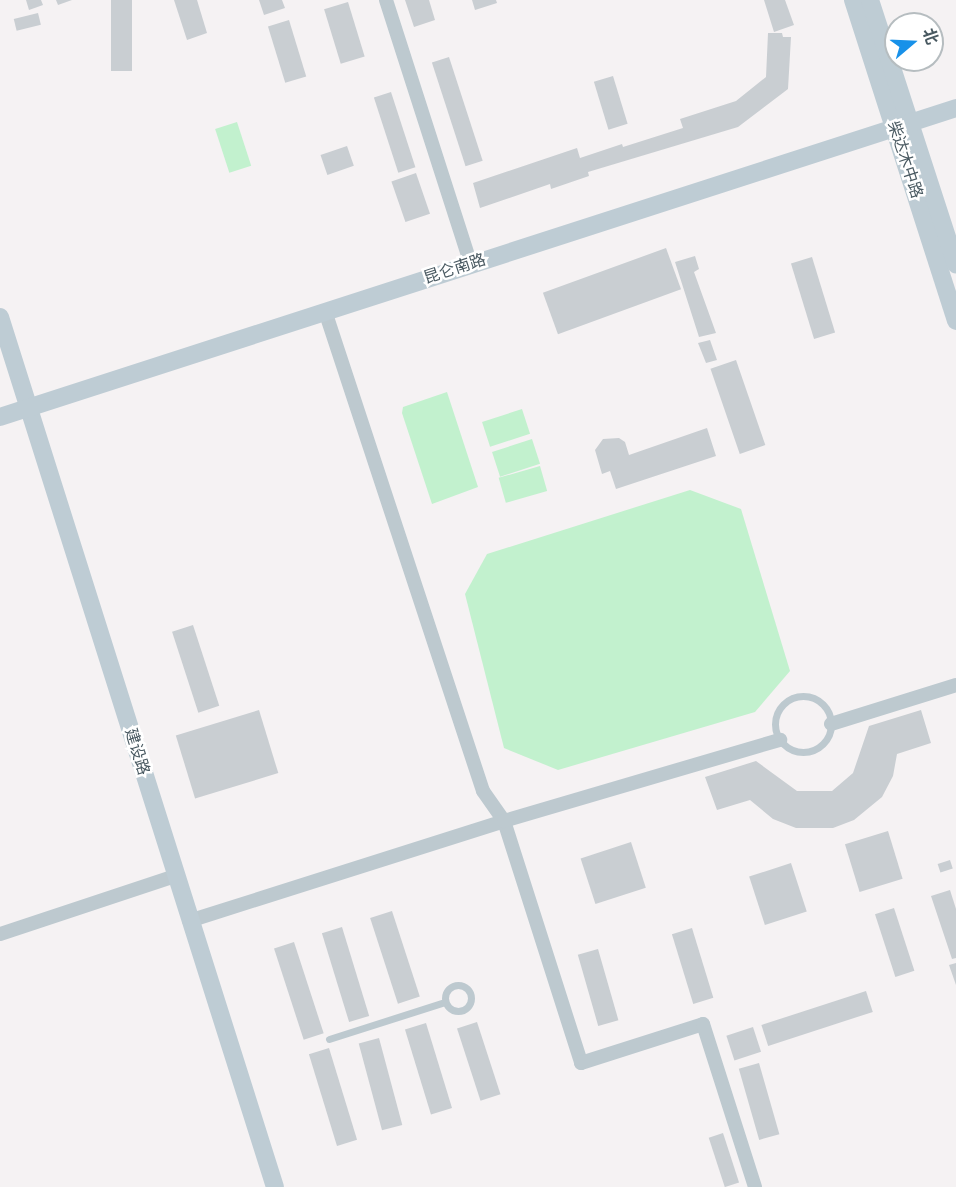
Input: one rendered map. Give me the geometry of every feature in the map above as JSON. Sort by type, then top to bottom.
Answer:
[{"type":"main road","name":"柴达木中路","points":[[853,0],[956,264]]},
{"type":"main road","name":"柴达木中路","points":[[870,0],[956,321]]},
{"type":"main road","name":"昆仑南路","points":[[0,417],[956,108]]},
{"type":"main road","name":"建设路","points":[[0,317],[189,921],[275,1187]]},
{"type":"street","points":[[386,0],[471,265]]},
{"type":"street","points":[[325,311],[483,791],[504,821],[581,1063],[703,1024],[755,1187]]},
{"type":"street","points":[[831,724],[956,685]]},
{"type":"street","points":[[189,921],[504,821],[780,740]]},
{"type":"street","points":[[0,934],[175,876]]},
{"type":"lane","points":[[794,697],[816,698],[825,706],[831,724],[829,737],[812,752],[790,750],[780,740],[775,722],[778,711],[794,697]]},
{"type":"lane","points":[[454,985],[464,986],[471,995],[470,1005],[462,1011],[451,1010],[445,1002],[446,992],[454,985]]},
{"type":"lane","points":[[329,1039],[445,1002]]},
{"type":"green space","points":[[237,122],[251,166],[229,173],[215,129]]},
{"type":"green space","points":[[447,392],[478,487],[432,504],[402,413],[403,407]]},
{"type":"green space","points":[[522,409],[530,434],[490,447],[482,422]]},
{"type":"green space","points":[[532,439],[540,464],[500,477],[492,452]]},
{"type":"green space","points":[[540,466],[547,491],[506,503],[499,478]]},
{"type":"green space","points":[[690,490],[741,509],[790,671],[755,712],[558,770],[504,748],[465,594],[487,554]]},
{"type":"building","points":[[26,0],[41,0],[43,5],[29,10]]},
{"type":"building","points":[[56,0],[72,0],[58,5]]},
{"type":"building","points":[[111,0],[132,0],[132,71],[111,71]]},
{"type":"building","points":[[174,0],[197,0],[207,33],[187,40]]},
{"type":"building","points":[[259,0],[282,0],[285,8],[264,15]]},
{"type":"building","points":[[405,0],[429,0],[435,20],[414,27]]},
{"type":"building","points":[[472,0],[496,0],[497,3],[475,10]]},
{"type":"building","points":[[764,0],[785,0],[794,25],[774,32]]},
{"type":"building","points":[[348,2],[365,57],[341,64],[324,9]]},
{"type":"building","points":[[38,13],[41,25],[17,31],[14,19]]},
{"type":"building","points":[[289,20],[306,76],[285,83],[268,26]]},
{"type":"building","points":[[768,33],[782,33],[783,37],[791,37],[788,89],[738,127],[588,172],[589,176],[551,189],[550,184],[480,208],[473,183],[577,148],[580,158],[622,144],[623,147],[683,128],[680,119],[736,101],[766,77]]},
{"type":"building","points":[[449,57],[483,161],[466,166],[432,63]]},
{"type":"building","points":[[613,76],[628,124],[608,130],[594,82]]},
{"type":"building","points":[[391,92],[415,167],[398,173],[374,98]]},
{"type":"building","points":[[347,146],[354,166],[327,175],[321,155]]},
{"type":"building","points":[[416,173],[430,214],[405,222],[391,181]]},
{"type":"building","points":[[666,248],[681,289],[558,334],[543,293]]},
{"type":"building","points":[[695,256],[699,269],[694,272],[716,333],[699,337],[675,262]]},
{"type":"building","points":[[812,257],[835,333],[814,339],[791,263]]},
{"type":"building","points":[[710,340],[717,360],[706,363],[698,343]]},
{"type":"building","points":[[736,360],[765,445],[740,454],[710,369]]},
{"type":"building","points":[[707,428],[716,456],[616,489],[610,471],[602,474],[595,450],[603,439],[619,438],[625,442],[629,455]]},
{"type":"building","points":[[193,625],[219,706],[198,713],[172,632]]},
{"type":"building","points":[[259,710],[278,773],[195,799],[176,735]]},
{"type":"building","points":[[921,710],[931,743],[897,754],[893,776],[882,797],[854,820],[833,828],[796,828],[773,819],[750,800],[717,810],[705,777],[756,761],[797,791],[832,791],[853,773],[869,726]]},
{"type":"building","points":[[888,831],[903,879],[860,892],[845,844]]},
{"type":"building","points":[[631,842],[646,888],[595,904],[581,858]]},
{"type":"building","points":[[950,860],[953,869],[940,873],[938,864]]},
{"type":"building","points":[[791,863],[807,912],[765,925],[749,877]]},
{"type":"building","points":[[950,890],[956,909],[956,958],[952,959],[931,896]]},
{"type":"building","points":[[894,908],[914,971],[895,977],[875,914]]},
{"type":"building","points":[[392,911],[420,997],[398,1004],[370,918]]},
{"type":"building","points":[[342,927],[369,1016],[349,1022],[322,933]]},
{"type":"building","points":[[692,928],[713,998],[693,1004],[672,934]]},
{"type":"building","points":[[294,942],[324,1033],[304,1040],[274,948]]},
{"type":"building","points":[[598,949],[618,1020],[598,1026],[578,955]]},
{"type":"building","points":[[956,963],[956,985],[949,965]]},
{"type":"building","points":[[866,991],[873,1012],[768,1046],[761,1025]]},
{"type":"building","points":[[477,1022],[500,1094],[481,1101],[457,1028]]},
{"type":"building","points":[[426,1023],[452,1108],[431,1115],[405,1029]]},
{"type":"building","points":[[753,1027],[761,1052],[734,1060],[726,1036]]},
{"type":"building","points":[[379,1038],[402,1125],[382,1130],[359,1043]]},
{"type":"building","points":[[329,1048],[357,1140],[337,1146],[309,1054]]},
{"type":"building","points":[[759,1063],[779,1134],[759,1140],[739,1069]]},
{"type":"building","points":[[723,1133],[739,1182],[725,1187],[709,1138]]}]
